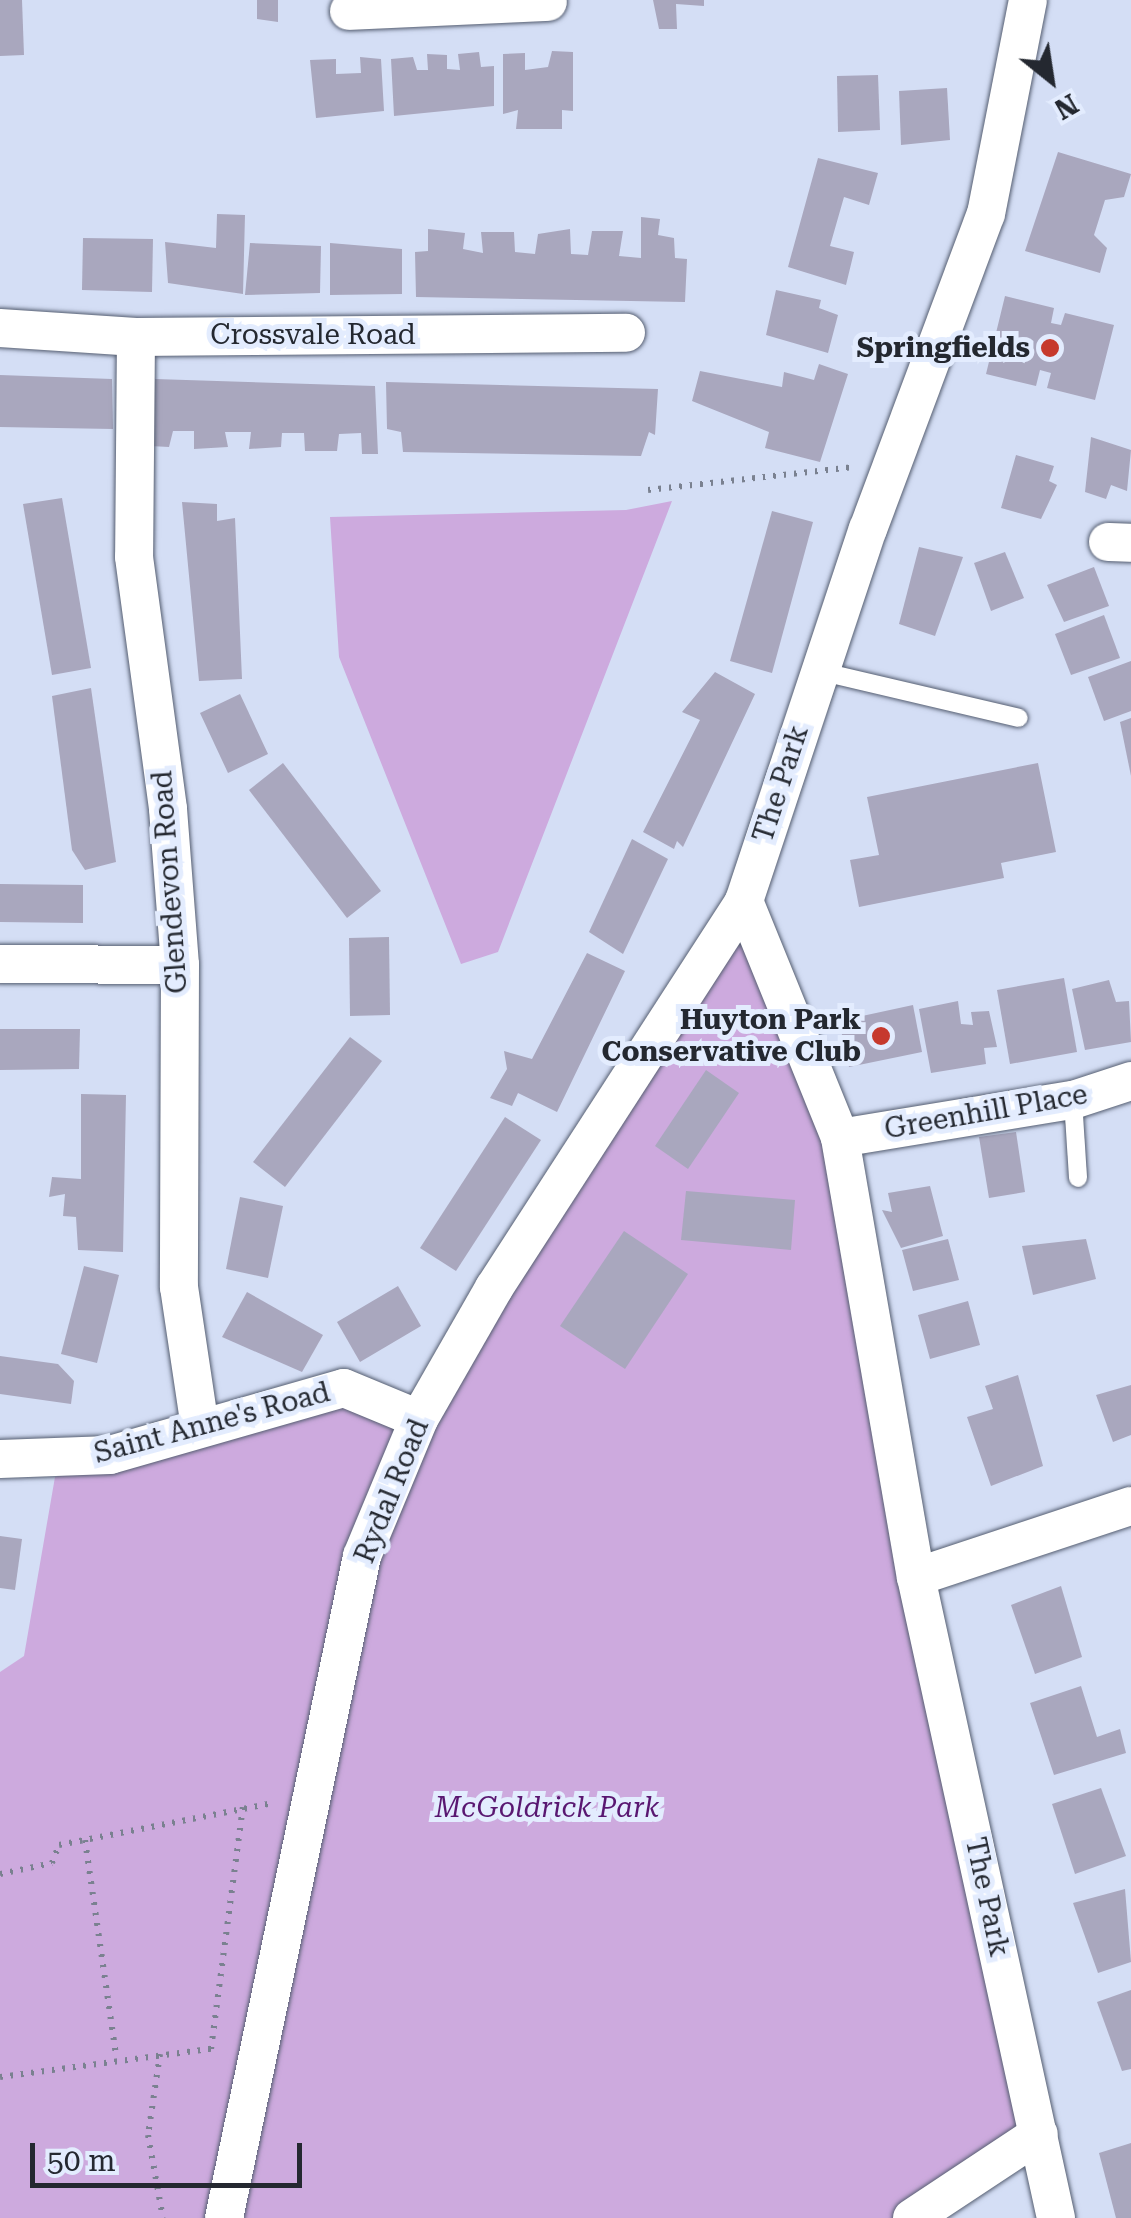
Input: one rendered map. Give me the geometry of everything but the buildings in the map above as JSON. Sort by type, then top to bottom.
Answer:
[{"type":"street","name":"The Park","points":[[1028,0],[986,214],[818,671],[744,902],[840,1138],[916,1576],[1056,2218]]},
{"type":"street","points":[[350,11],[444,2],[548,2]]},
{"type":"street","name":"Crossvale Road","points":[[0,328],[136,336],[626,334]]},
{"type":"street","name":"Glendevon Road","points":[[136,336],[134,557],[168,809],[180,965],[179,1286],[200,1427]]},
{"type":"street","name":"Rydal Road","points":[[224,2218],[362,1556],[419,1419],[494,1288],[744,902]]},
{"type":"street","points":[[0,964],[180,965]]},
{"type":"street","name":"Greenhill Place","points":[[840,1138],[1073,1100],[1131,1081]]},
{"type":"street","name":"Saint Anne's Road","points":[[0,1459],[110,1456],[344,1388],[419,1419]]},
{"type":"street","points":[[916,1576],[1131,1506]]},
{"type":"street","points":[[912,2218],[1039,2134]]},
{"type":"lane","points":[[818,671],[1018,718]]},
{"type":"lane","points":[[1073,1100],[1078,1178]]},
{"type":"path","points":[[648,490],[893,462]]},
{"type":"path","points":[[0,1874],[52,1863],[59,1845],[243,1807],[314,1799]]},
{"type":"path","points":[[0,2077],[116,2056],[211,2049],[243,1807]]},
{"type":"path","points":[[85,1840],[116,2056]]},
{"type":"path","points":[[160,2054],[148,2135],[163,2218]]},
{"type":"green space","points":[[672,501],[498,952],[461,964],[339,657],[330,517],[626,510]]},
{"type":"green space","name":"McGoldrick Park","points":[[744,901],[840,1138],[1039,2134],[909,2218],[0,2218],[0,1672],[24,1656],[55,1477],[344,1388],[419,1418]]},
{"type":"place","name":"Springfields","points":[[1050,348]]},
{"type":"place","name":"Huyton Park Conservative Club","points":[[881,1036]]}]
